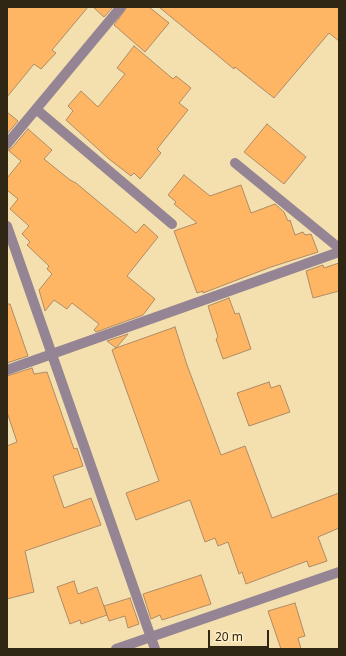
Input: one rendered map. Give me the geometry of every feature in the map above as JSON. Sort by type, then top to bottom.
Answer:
[{"type":"street","points":[[7,144],[121,7]]},
{"type":"street","points":[[36,109],[172,224]]},
{"type":"street","points":[[235,163],[339,248]]},
{"type":"street","points":[[7,226],[156,649]]},
{"type":"street","points":[[7,370],[339,252]]},
{"type":"street","points":[[116,649],[339,572]]},
{"type":"building","points":[[7,7],[88,7],[52,50],[56,53],[41,69],[34,64],[7,97]]},
{"type":"building","points":[[93,7],[113,7],[104,17]]},
{"type":"building","points":[[127,7],[149,7],[169,23],[145,52],[114,25]]},
{"type":"building","points":[[159,7],[339,7],[339,41],[329,33],[274,98],[235,67],[234,69]]},
{"type":"building","points":[[134,46],[173,79],[176,76],[191,88],[179,103],[188,110],[157,149],[161,153],[140,179],[134,173],[131,176],[109,159],[66,120],[73,111],[68,106],[81,91],[98,107],[125,74],[117,68]]},
{"type":"building","points":[[7,112],[18,121],[7,134]]},
{"type":"building","points":[[267,124],[306,157],[284,184],[244,152]]},
{"type":"building","points":[[28,129],[52,150],[44,159],[76,183],[136,233],[144,224],[158,237],[127,276],[155,299],[143,315],[96,332],[94,330],[99,324],[72,303],[67,309],[54,300],[45,311],[39,290],[52,274],[47,269],[49,266],[27,245],[30,242],[22,234],[29,226],[10,209],[18,199],[7,190],[7,178],[21,161],[8,150],[12,148]]},
{"type":"building","points":[[184,175],[210,196],[241,185],[251,213],[275,204],[284,212],[288,221],[290,220],[295,235],[303,232],[305,235],[311,234],[318,252],[271,267],[203,293],[203,291],[197,293],[174,231],[197,223],[174,204],[176,202],[168,195]]},
{"type":"building","points":[[339,263],[339,291],[313,298],[306,271],[323,265],[324,268]]},
{"type":"building","points":[[229,298],[235,314],[239,313],[251,349],[223,359],[216,339],[218,337],[208,306]]},
{"type":"building","points":[[7,304],[10,304],[28,356],[7,363]]},
{"type":"building","points":[[175,327],[187,365],[221,455],[245,446],[272,518],[339,493],[339,528],[318,537],[327,561],[309,567],[307,561],[246,584],[242,572],[239,574],[228,542],[218,546],[215,538],[205,542],[190,500],[136,520],[126,493],[159,481],[112,350]]},
{"type":"building","points":[[128,334],[116,348],[107,341]]},
{"type":"building","points":[[32,368],[34,374],[47,372],[74,449],[77,448],[83,466],[53,476],[64,508],[91,498],[101,525],[25,551],[34,592],[7,599],[7,446],[17,442],[7,412],[7,376]]},
{"type":"building","points":[[269,382],[271,388],[280,385],[290,412],[249,426],[237,393]]},
{"type":"building","points":[[201,575],[211,604],[162,620],[160,615],[151,619],[143,594]]},
{"type":"building","points":[[74,581],[78,594],[97,587],[107,615],[81,624],[80,620],[70,624],[57,587]]},
{"type":"building","points":[[130,598],[139,624],[128,628],[125,616],[109,621],[104,606]]},
{"type":"building","points":[[295,603],[305,636],[298,638],[301,649],[281,649],[268,611]]}]
